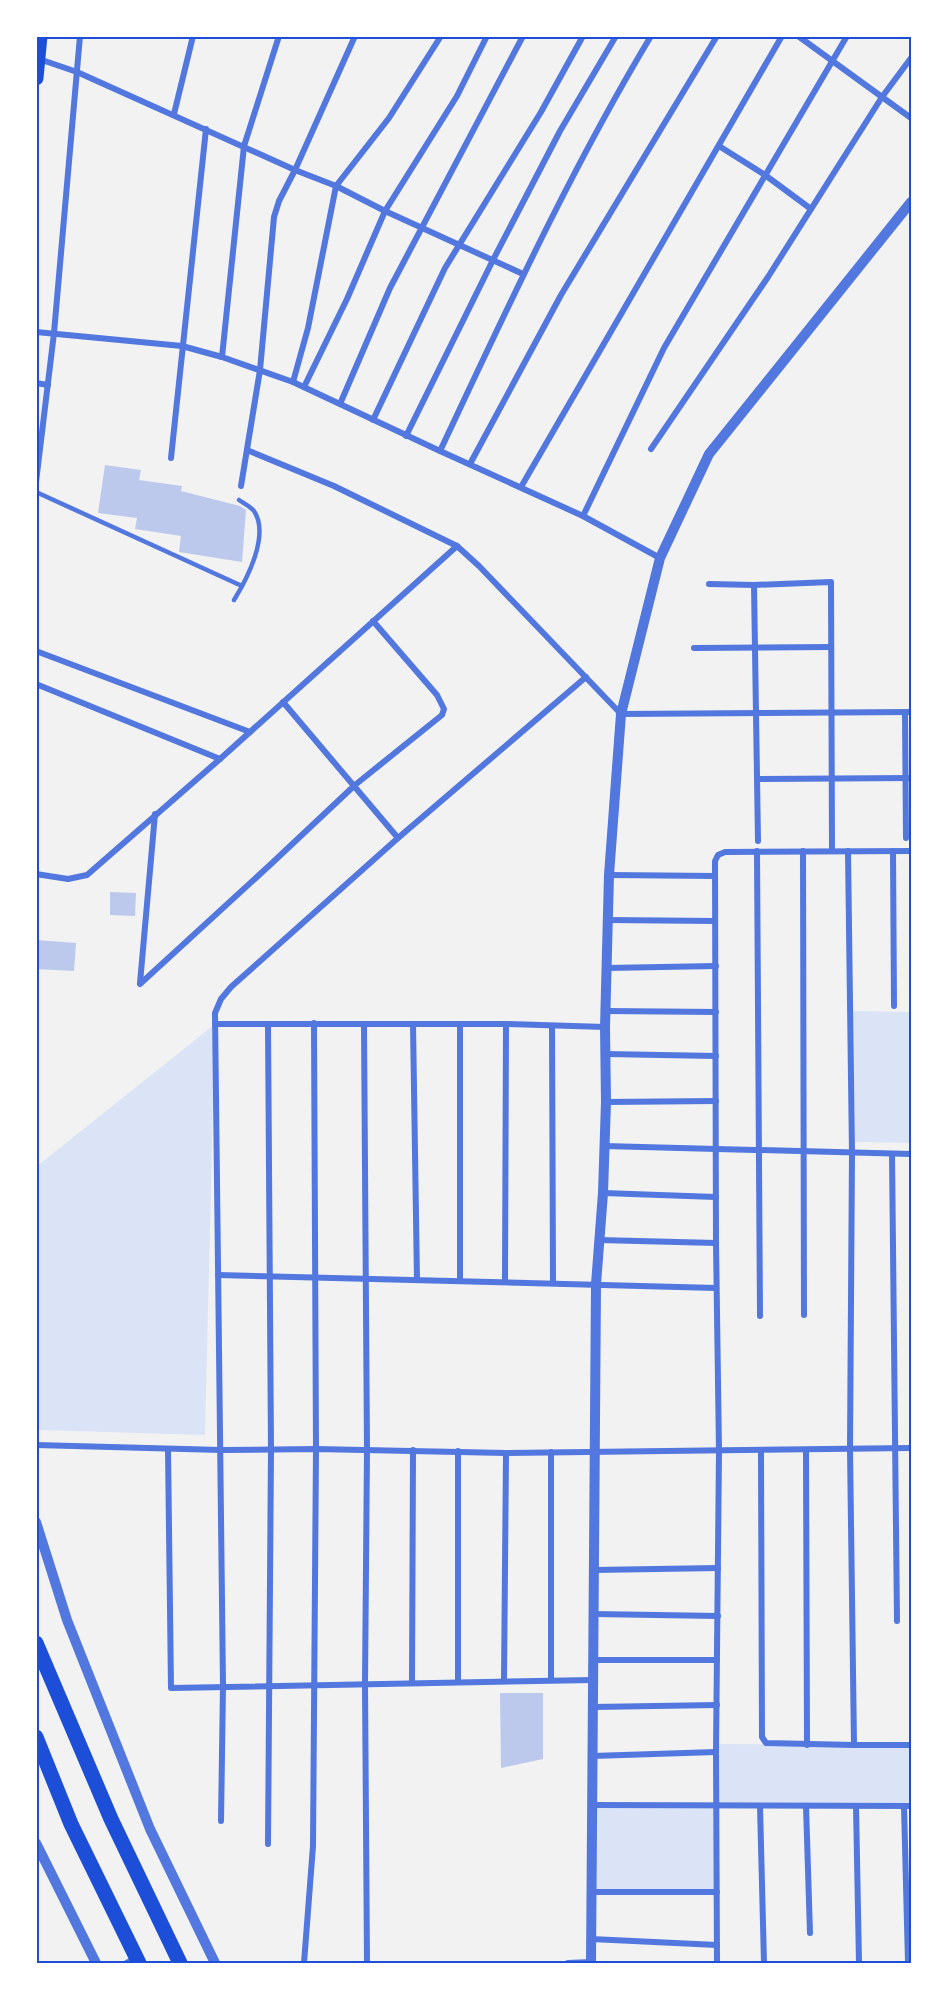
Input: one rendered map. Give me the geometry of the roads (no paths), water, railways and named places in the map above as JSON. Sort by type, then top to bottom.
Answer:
[{"type":"highway","points":[[36,78],[40,36]]},
{"type":"highway","points":[[36,1643],[111,1819],[180,1963]]},
{"type":"highway","points":[[36,1737],[71,1824],[133,1961]]},
{"type":"street","points":[[36,482],[54,333],[80,36]]},
{"type":"street","points":[[174,114],[193,36]]},
{"type":"street","points":[[222,357],[244,146],[279,36]]},
{"type":"street","points":[[241,486],[260,370],[274,217],[279,201],[355,36]]},
{"type":"street","points":[[293,382],[308,328],[336,186],[389,118],[441,36]]},
{"type":"street","points":[[304,387],[347,299],[386,211],[457,96],[487,36]]},
{"type":"street","points":[[340,404],[390,288],[523,36]]},
{"type":"street","points":[[373,420],[458,244],[541,112],[583,36]]},
{"type":"street","points":[[406,435],[560,131],[616,36]]},
{"type":"street","points":[[440,451],[524,274],[617,93],[651,36]]},
{"type":"street","points":[[470,464],[561,295],[717,36]]},
{"type":"street","points":[[521,487],[782,36]]},
{"type":"street","points":[[798,36],[911,118]]},
{"type":"street","points":[[583,516],[664,348],[847,36]]},
{"type":"street","points":[[37,58],[77,72],[174,114],[295,170],[336,186],[524,274]]},
{"type":"street","points":[[651,449],[768,277],[882,97],[911,58]]},
{"type":"street","points":[[171,458],[206,129]]},
{"type":"street","points":[[719,146],[765,175],[811,209]]},
{"type":"street","points":[[568,1963],[591,1962],[596,1284],[603,1193],[606,1102],[605,1027],[609,875],[621,714],[660,558],[709,454],[911,202]]},
{"type":"street","points":[[36,332],[182,346],[260,370],[293,382],[583,516],[660,558]]},
{"type":"street","points":[[36,383],[48,385]]},
{"type":"street","points":[[247,450],[334,486],[457,546],[621,714],[908,713],[906,838]]},
{"type":"street","points":[[36,874],[68,879],[87,875],[457,546]]},
{"type":"street","points":[[709,584],[831,582],[832,851]]},
{"type":"street","points":[[754,585],[758,841]]},
{"type":"street","points":[[155,814],[140,984],[355,785],[442,716],[444,709],[437,695],[374,621]]},
{"type":"street","points":[[694,648],[831,648]]},
{"type":"street","points":[[36,651],[250,732]]},
{"type":"street","points":[[221,1821],[223,1686],[215,1013],[221,999],[231,987],[398,838],[586,677]]},
{"type":"street","points":[[36,684],[220,759]]},
{"type":"street","points":[[283,702],[398,838]]},
{"type":"street","points":[[757,779],[908,778]]},
{"type":"street","points":[[757,851],[760,1316]]},
{"type":"street","points":[[803,851],[804,1315]]},
{"type":"street","points":[[848,851],[852,1153],[850,1449],[854,1745]]},
{"type":"street","points":[[893,851],[894,1006]]},
{"type":"street","points":[[717,1963],[716,1752],[719,1451],[716,1288],[715,861],[718,855],[725,852],[911,851]]},
{"type":"street","points":[[609,875],[715,876]]},
{"type":"street","points":[[608,920],[715,921]]},
{"type":"street","points":[[607,968],[716,966]]},
{"type":"street","points":[[606,1011],[716,1012]]},
{"type":"street","points":[[304,1963],[313,1846],[315,1684],[314,1023]]},
{"type":"street","points":[[214,1024],[506,1024],[605,1027]]},
{"type":"street","points":[[268,1024],[271,1450],[268,1844]]},
{"type":"street","points":[[364,1024],[367,1963]]},
{"type":"street","points":[[413,1024],[417,1280]]},
{"type":"street","points":[[460,1024],[460,1281]]},
{"type":"street","points":[[505,1282],[506,1024]]},
{"type":"street","points":[[552,1026],[553,1283]]},
{"type":"street","points":[[606,1054],[716,1056]]},
{"type":"street","points":[[606,1102],[716,1101]]},
{"type":"street","points":[[604,1146],[911,1154]]},
{"type":"street","points":[[892,1154],[897,1621]]},
{"type":"street","points":[[603,1193],[716,1197]]},
{"type":"street","points":[[599,1240],[716,1243]]},
{"type":"street","points":[[218,1275],[716,1288]]},
{"type":"street","points":[[36,1445],[221,1450],[413,1450],[506,1453],[911,1448]]},
{"type":"street","points":[[168,1449],[171,1688],[593,1680]]},
{"type":"street","points":[[412,1683],[413,1450]]},
{"type":"street","points":[[761,1450],[762,1737],[766,1743],[911,1745]]},
{"type":"street","points":[[806,1450],[807,1744]]},
{"type":"street","points":[[458,1451],[458,1682]]},
{"type":"street","points":[[551,1452],[551,1680]]},
{"type":"street","points":[[504,1681],[506,1453]]},
{"type":"street","points":[[36,1522],[71,1631],[150,1829],[215,1963]]},
{"type":"street","points":[[594,1570],[718,1568]]},
{"type":"street","points":[[594,1614],[718,1616]]},
{"type":"street","points":[[593,1660],[717,1660]]},
{"type":"street","points":[[593,1707],[717,1705]]},
{"type":"street","points":[[592,1756],[716,1752]]},
{"type":"street","points":[[592,1805],[908,1806],[908,1963]]},
{"type":"street","points":[[760,1806],[764,1963]]},
{"type":"street","points":[[806,1806],[810,1933]]},
{"type":"street","points":[[856,1806],[859,1963]]},
{"type":"street","points":[[36,1843],[96,1963]]},
{"type":"street","points":[[592,1892],[717,1892]]},
{"type":"street","points":[[591,1939],[717,1945]]},
{"type":"lane","points":[[36,492],[242,586]]},
{"type":"lane","points":[[234,600],[259,547],[259,526],[254,511],[239,500]]}]
